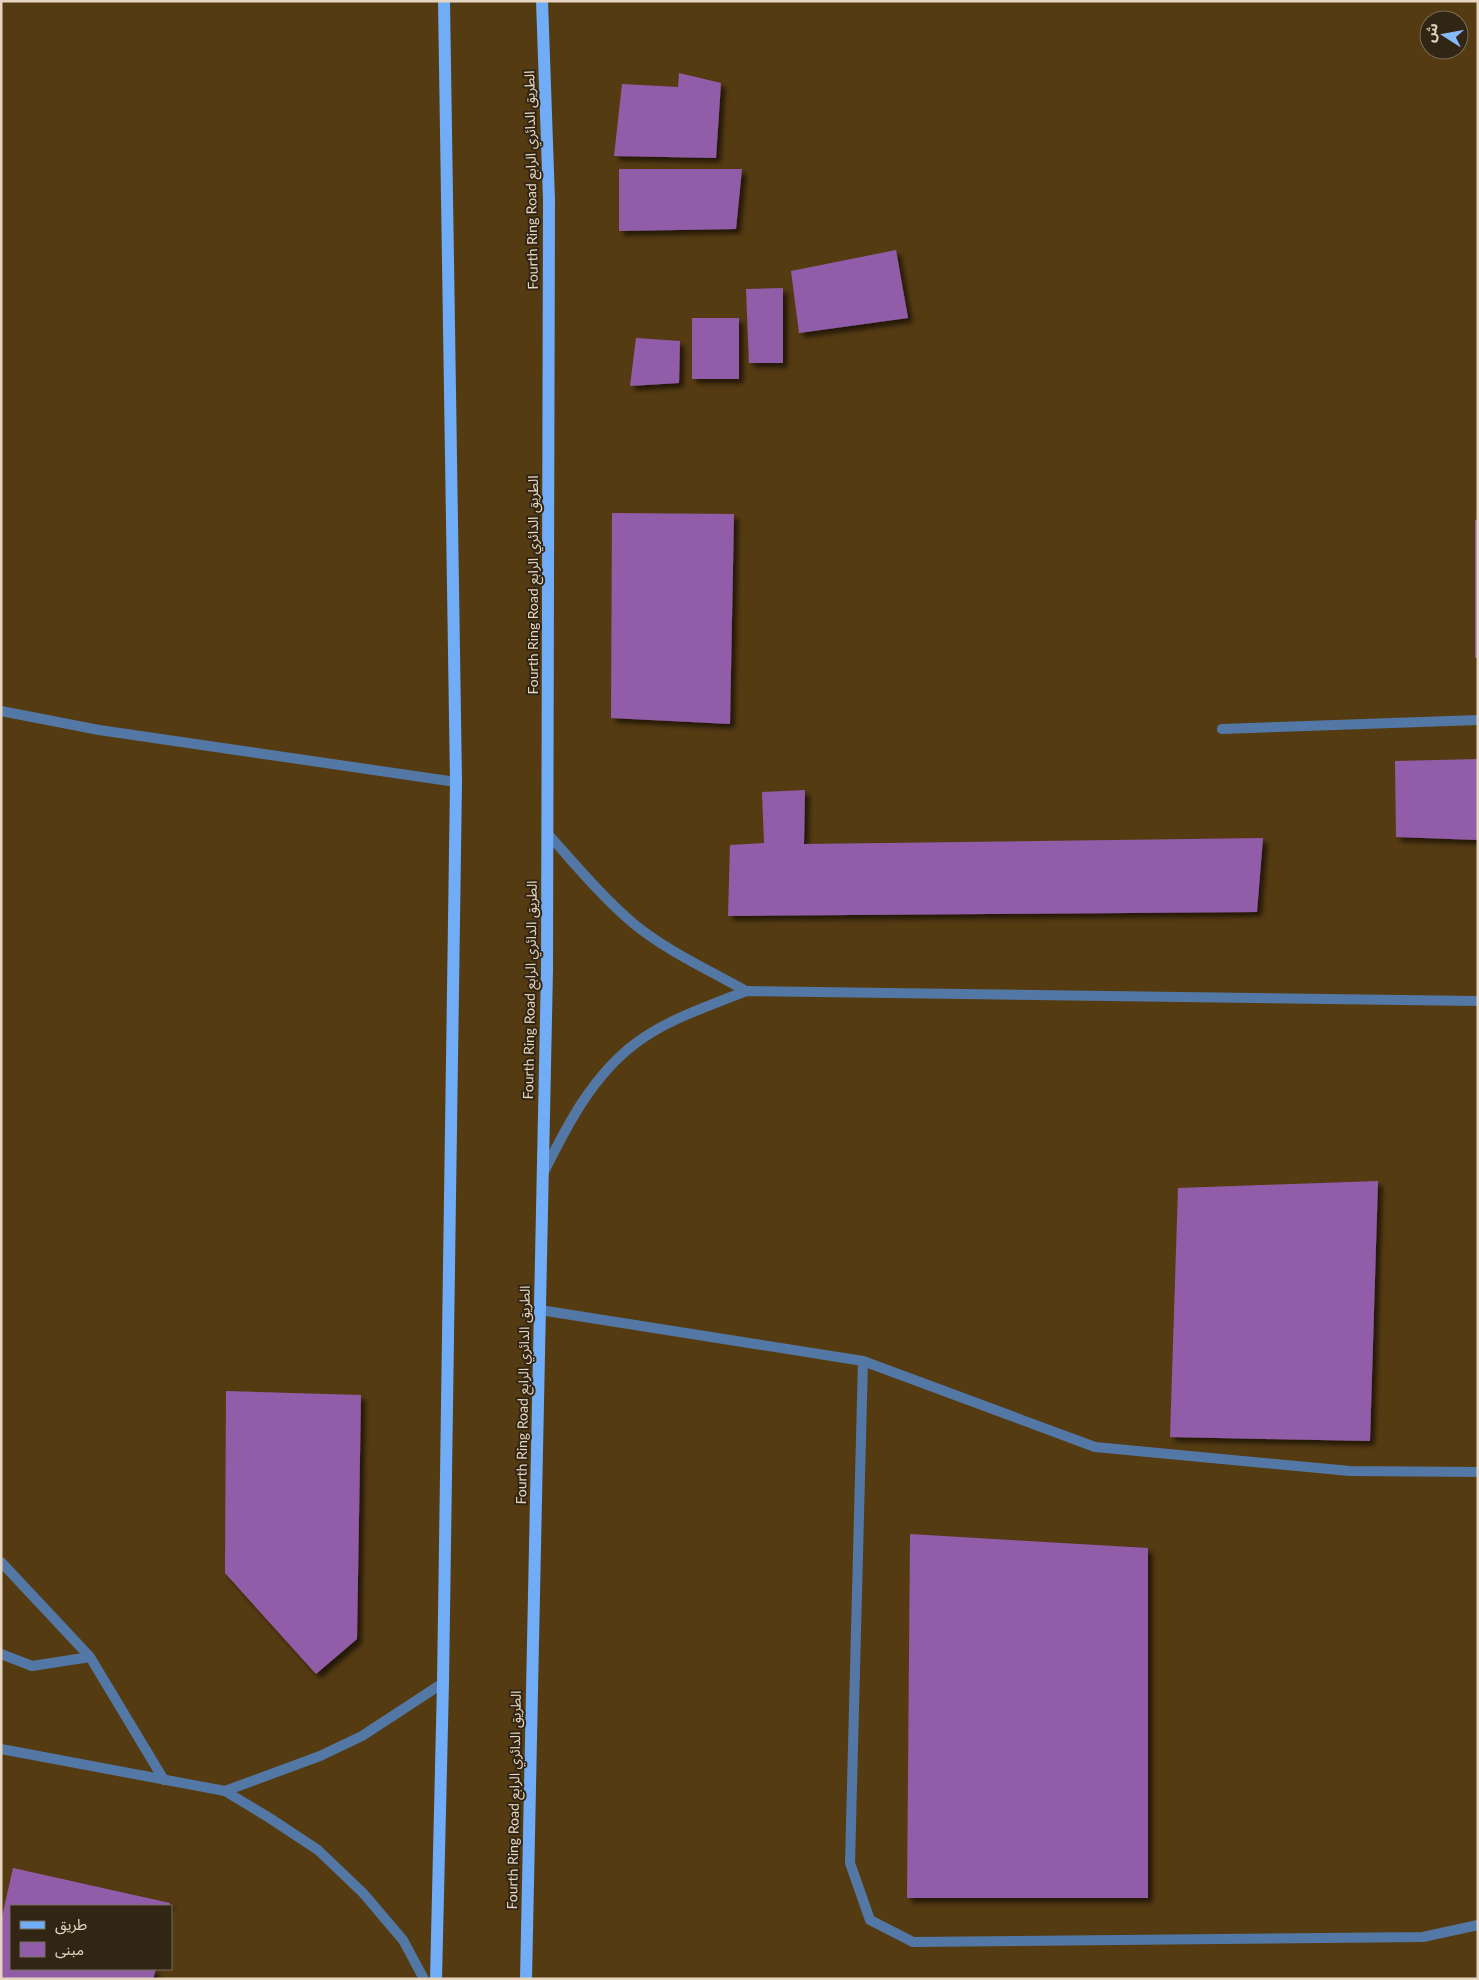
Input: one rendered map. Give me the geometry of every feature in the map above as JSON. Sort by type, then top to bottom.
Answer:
[{"type":"main road","points":[[436,1979],[443,1683],[456,782],[444,1]]},
{"type":"main road","name":"Fourth Ring Road الطريق الدائري الرابع","points":[[526,1979],[547,970],[549,200],[542,1]]},
{"type":"street","points":[[1,711],[99,730],[456,782]]},
{"type":"street","points":[[1222,730],[1478,720]]},
{"type":"street","points":[[547,833],[598,889],[635,924],[668,947],[746,990]]},
{"type":"street","points":[[542,1175],[570,1118],[606,1070],[635,1043],[655,1030],[746,990],[1478,1001]]},
{"type":"street","points":[[540,1310],[863,1361],[1096,1447],[1350,1471],[1478,1472]]},
{"type":"street","points":[[863,1361],[850,1863],[870,1920],[913,1942],[1423,1937],[1478,1925]]},
{"type":"street","points":[[1,1562],[90,1657],[164,1780]]},
{"type":"street","points":[[1,1654],[32,1666],[90,1657]]},
{"type":"street","points":[[225,1791],[320,1756],[362,1736],[443,1683]]},
{"type":"street","points":[[1,1749],[225,1791],[318,1850],[362,1893],[403,1940],[424,1979]]},
{"type":"building","points":[[679,73],[721,83],[716,158],[614,156],[622,84],[678,87]]},
{"type":"building","points":[[619,169],[742,169],[736,229],[619,231]]},
{"type":"building","points":[[896,250],[908,318],[799,333],[791,271]]},
{"type":"building","points":[[783,288],[783,363],[749,363],[746,289]]},
{"type":"building","points":[[692,318],[739,318],[739,379],[692,379]]},
{"type":"building","points":[[636,338],[680,341],[679,383],[630,386]]},
{"type":"building","points":[[612,513],[734,514],[730,724],[611,718]]},
{"type":"building","points":[[1478,519],[1478,658],[1475,658],[1475,520]]},
{"type":"building","points":[[1478,759],[1478,840],[1396,837],[1395,761]]},
{"type":"building","points":[[805,790],[804,844],[1263,838],[1257,912],[728,916],[730,845],[764,843],[762,792]]},
{"type":"building","points":[[1378,1181],[1370,1441],[1170,1437],[1178,1188]]},
{"type":"building","points":[[226,1391],[361,1395],[357,1639],[316,1674],[225,1573]]},
{"type":"building","points":[[910,1534],[1148,1548],[1148,1898],[907,1898]]},
{"type":"building","points":[[13,1868],[170,1903],[170,1905],[10,1905],[10,1970],[156,1970],[153,1979],[1,1979],[1,1921]]}]
